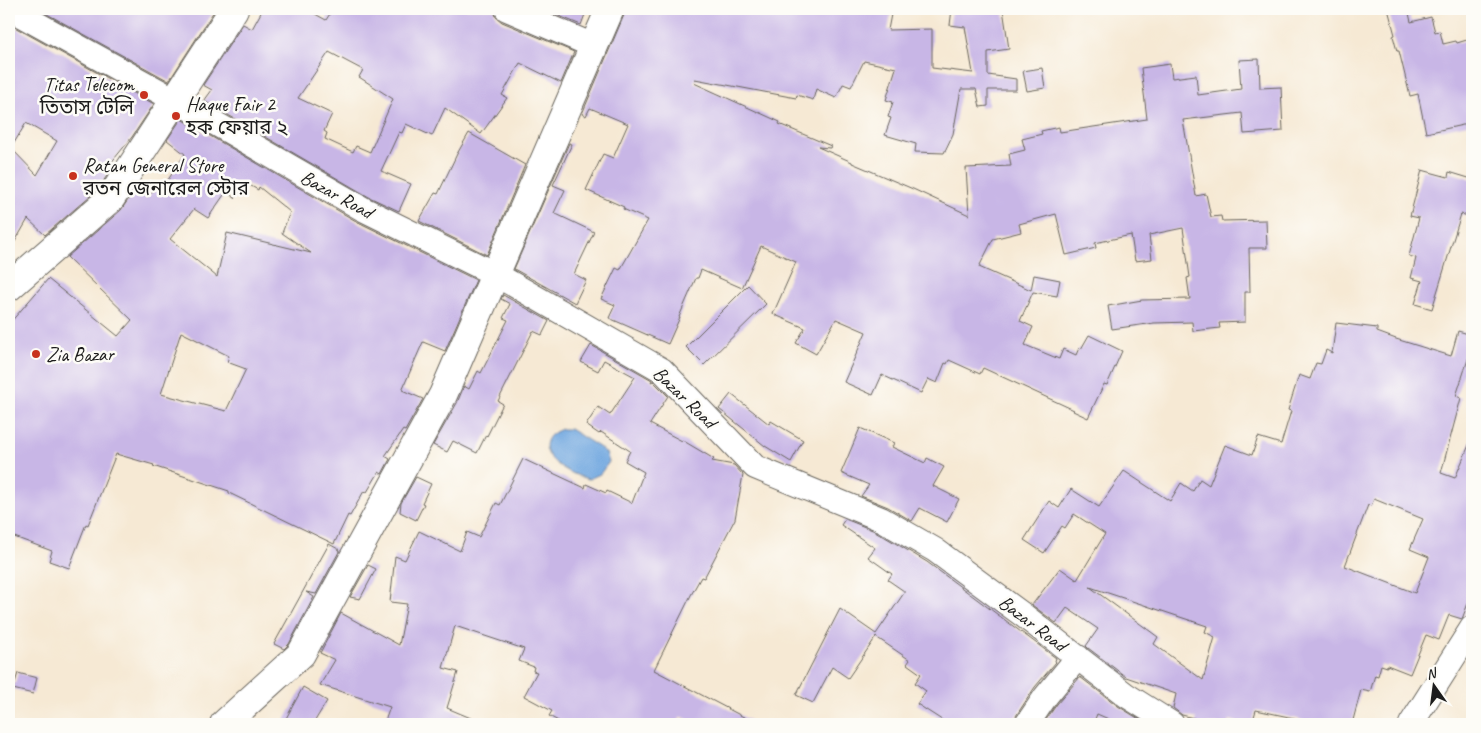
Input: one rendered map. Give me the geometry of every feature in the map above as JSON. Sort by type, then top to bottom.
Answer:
[{"type":"main road","points":[[9,287],[111,198],[234,9]]},
{"type":"main road","points":[[224,724],[301,654],[443,395],[610,9]]},
{"type":"street","name":"Bazar Road","points":[[10,9],[175,100],[363,210],[495,274],[662,370],[755,467],[881,519],[927,546],[1023,615],[1126,695],[1172,724]]},
{"type":"street","points":[[507,9],[594,46]]},
{"type":"street","points":[[1412,724],[1472,628]]},
{"type":"street","points":[[1027,724],[1046,696],[1078,657]]},
{"type":"water","points":[[562,429],[570,429],[606,453],[609,462],[600,474],[589,479],[567,471],[553,461],[548,455],[547,441],[551,435]]},
{"type":"building","points":[[38,9],[211,9],[214,11],[169,81]]},
{"type":"building","points":[[263,9],[306,9],[326,20],[333,9],[494,9],[496,17],[502,22],[574,52],[561,83],[520,63],[502,95],[507,98],[481,134],[445,108],[432,136],[406,124],[402,133],[399,132],[381,171],[411,184],[399,211],[369,197],[204,101],[212,90],[203,85],[243,24],[252,29]],"holes":[[[329,52],[363,70],[359,77],[393,99],[370,152],[356,146],[353,152],[325,139],[327,133],[324,131],[332,114],[298,98]]]},
{"type":"building","points":[[542,9],[587,9],[581,25]]},
{"type":"building","points":[[625,9],[892,9],[888,30],[932,29],[932,68],[973,73],[965,27],[950,25],[952,9],[1003,9],[1009,49],[988,52],[988,75],[1016,79],[1016,90],[988,90],[988,106],[980,107],[976,89],[961,89],[953,134],[944,153],[915,152],[916,144],[885,135],[891,118],[888,117],[893,102],[886,100],[896,68],[864,61],[851,87],[843,84],[836,98],[816,89],[813,100],[797,95],[796,98],[695,79],[694,83],[780,122],[779,124],[831,146],[830,148],[818,147],[969,215],[966,168],[1011,166],[1009,154],[1025,150],[1022,139],[1042,134],[1041,131],[1059,127],[1060,132],[1147,119],[1141,68],[1170,64],[1172,78],[1196,75],[1198,95],[1241,89],[1239,60],[1259,59],[1260,88],[1281,87],[1283,131],[1244,134],[1242,113],[1183,120],[1196,196],[1206,194],[1211,217],[1221,216],[1222,221],[1266,220],[1267,248],[1249,248],[1250,292],[1245,292],[1245,322],[1219,323],[1220,328],[1193,331],[1192,322],[1154,323],[1112,329],[1108,306],[1142,300],[1190,299],[1187,278],[1190,277],[1183,228],[1149,235],[1152,259],[1135,261],[1131,235],[1095,243],[1096,248],[1066,255],[1056,214],[1019,224],[1021,232],[993,239],[979,267],[1031,290],[1034,275],[1060,280],[1057,296],[1033,292],[1020,321],[1033,327],[1025,345],[1059,359],[1063,349],[1076,355],[1089,335],[1122,351],[1107,385],[1104,384],[1088,418],[983,368],[980,374],[949,360],[947,364],[945,363],[937,383],[928,379],[921,393],[882,375],[873,395],[844,382],[866,332],[836,319],[816,354],[796,343],[805,328],[773,314],[796,262],[761,246],[742,288],[701,270],[668,344],[609,318],[615,305],[601,299],[616,268],[620,270],[648,220],[586,190],[603,154],[613,158],[628,124],[590,108],[586,116],[582,114]]},
{"type":"building","points":[[1388,9],[1408,9],[1411,22],[1431,17],[1435,32],[1440,31],[1443,44],[1456,41],[1457,43],[1470,39],[1472,48],[1472,123],[1426,133],[1418,94],[1410,96],[1399,51],[1397,51],[1393,36],[1395,35]]},
{"type":"building","points":[[9,24],[154,104],[132,137],[110,164],[112,168],[99,188],[45,235],[28,219],[9,252]],"holes":[[[26,123],[57,141],[37,175],[11,148]]]},
{"type":"building","points":[[1042,68],[1045,88],[1027,91],[1023,71]]},
{"type":"building","points":[[181,119],[356,221],[476,280],[445,351],[423,342],[402,390],[423,399],[405,431],[403,430],[385,456],[390,459],[382,474],[379,472],[367,492],[364,491],[350,516],[348,515],[334,544],[229,493],[229,491],[116,454],[69,568],[49,561],[52,551],[9,535],[9,324],[48,279],[118,336],[132,320],[67,257],[121,210],[137,187],[148,197],[155,188],[160,192],[185,154],[167,140]],"holes":[[[246,183],[258,190],[259,187],[290,212],[282,233],[311,253],[227,233],[217,277],[170,239],[194,209],[208,218],[226,192],[235,198]],[[181,332],[229,356],[227,362],[246,369],[226,411],[161,394]]]},
{"type":"building","points":[[469,133],[525,165],[487,255],[419,221],[435,193],[438,194]]},
{"type":"building","points":[[569,143],[572,144],[553,185],[565,190],[554,213],[594,232],[574,274],[586,280],[575,303],[514,269]]},
{"type":"building","points":[[1422,170],[1448,177],[1449,172],[1472,179],[1472,217],[1461,214],[1432,309],[1415,304],[1422,281],[1411,278],[1416,258],[1409,256],[1419,218],[1410,216]]},
{"type":"building","points":[[748,285],[766,304],[704,365],[686,347]]},
{"type":"building","points":[[503,295],[549,321],[542,335],[533,331],[498,401],[503,404],[477,453],[453,441],[447,452],[433,445],[457,403],[464,386],[469,389],[478,371],[481,373],[508,320],[503,318],[510,304],[501,299]]},
{"type":"building","points":[[1336,323],[1377,328],[1377,332],[1451,356],[1458,331],[1472,335],[1472,347],[1456,396],[1461,398],[1441,473],[1455,478],[1472,438],[1472,593],[1462,619],[1449,615],[1439,640],[1426,635],[1410,674],[1387,665],[1387,667],[1381,665],[1378,676],[1375,675],[1370,692],[1361,690],[1352,724],[1302,724],[1303,720],[1256,710],[1252,724],[1230,720],[1228,724],[1195,724],[1197,719],[1182,715],[1173,708],[1176,694],[1126,677],[1088,648],[1086,646],[1098,629],[1067,608],[1056,623],[1032,605],[1060,568],[1077,580],[1105,534],[1074,514],[1065,528],[1062,526],[1044,553],[1024,540],[1049,501],[1059,508],[1071,489],[1099,507],[1124,471],[1170,501],[1181,483],[1193,491],[1200,479],[1209,485],[1225,445],[1252,455],[1258,437],[1281,444],[1291,411],[1288,410],[1299,375],[1310,379],[1316,363],[1321,364],[1326,350],[1332,353]],"holes":[[[1374,499],[1423,519],[1410,549],[1429,557],[1415,593],[1345,566],[1368,505],[1371,506]],[[1090,587],[1207,626],[1205,632],[1215,637],[1203,680],[1154,644],[1158,637]]]},
{"type":"building","points":[[591,345],[652,380],[651,382],[653,381],[668,396],[650,424],[714,459],[712,461],[734,465],[743,475],[735,519],[704,578],[701,577],[691,595],[654,670],[757,724],[697,724],[681,716],[677,724],[564,724],[549,716],[552,711],[524,696],[537,672],[533,671],[534,667],[519,661],[524,649],[455,626],[443,668],[458,672],[447,708],[485,724],[384,724],[390,707],[320,685],[335,660],[320,653],[341,613],[399,645],[407,604],[390,602],[395,556],[405,560],[419,531],[460,551],[467,532],[479,537],[496,503],[500,505],[523,459],[585,488],[586,484],[606,493],[607,491],[632,503],[644,472],[625,461],[630,451],[601,432],[599,434],[586,425],[598,407],[610,415],[635,377],[604,360],[598,371],[581,362]]},
{"type":"building","points":[[731,394],[769,424],[771,421],[803,440],[791,462],[765,446],[719,409]]},
{"type":"building","points":[[860,428],[894,443],[892,447],[925,463],[927,458],[944,467],[933,486],[959,499],[947,522],[920,508],[912,521],[888,507],[861,496],[869,485],[841,473]]},
{"type":"building","points":[[416,477],[431,484],[416,520],[400,512],[401,503]]},
{"type":"building","points":[[845,519],[875,531],[927,562],[1056,658],[1056,662],[1035,687],[1016,716],[1013,724],[948,724],[917,704],[926,691],[915,683],[921,674],[907,664],[910,660],[876,637],[848,678],[832,667],[813,703],[796,695],[840,609],[876,634],[904,593],[904,591],[888,580],[892,574],[868,557],[875,548],[841,525]]},
{"type":"building","points":[[329,544],[340,550],[316,594],[306,592],[314,597],[289,644],[284,649],[274,644]]},
{"type":"building","points":[[368,565],[376,569],[360,599],[350,597]]},
{"type":"building","points":[[18,673],[37,678],[33,694],[13,689]]},
{"type":"building","points":[[1080,677],[1118,706],[1147,724],[1120,724],[1097,714],[1093,724],[1043,724]]},
{"type":"building","points":[[303,687],[327,701],[313,724],[283,724]]},
{"type":"place","name":"Titas Telecom তিতাস টেলি","points":[[144,95]]},
{"type":"place","name":"Haque Fair 2 হক ফেয়ার ২","points":[[176,116]]},
{"type":"place","name":"Ratan General Store রতন জেনারেল স্টোর","points":[[73,176]]},
{"type":"place","name":"Zia Bazar","points":[[36,354]]}]
